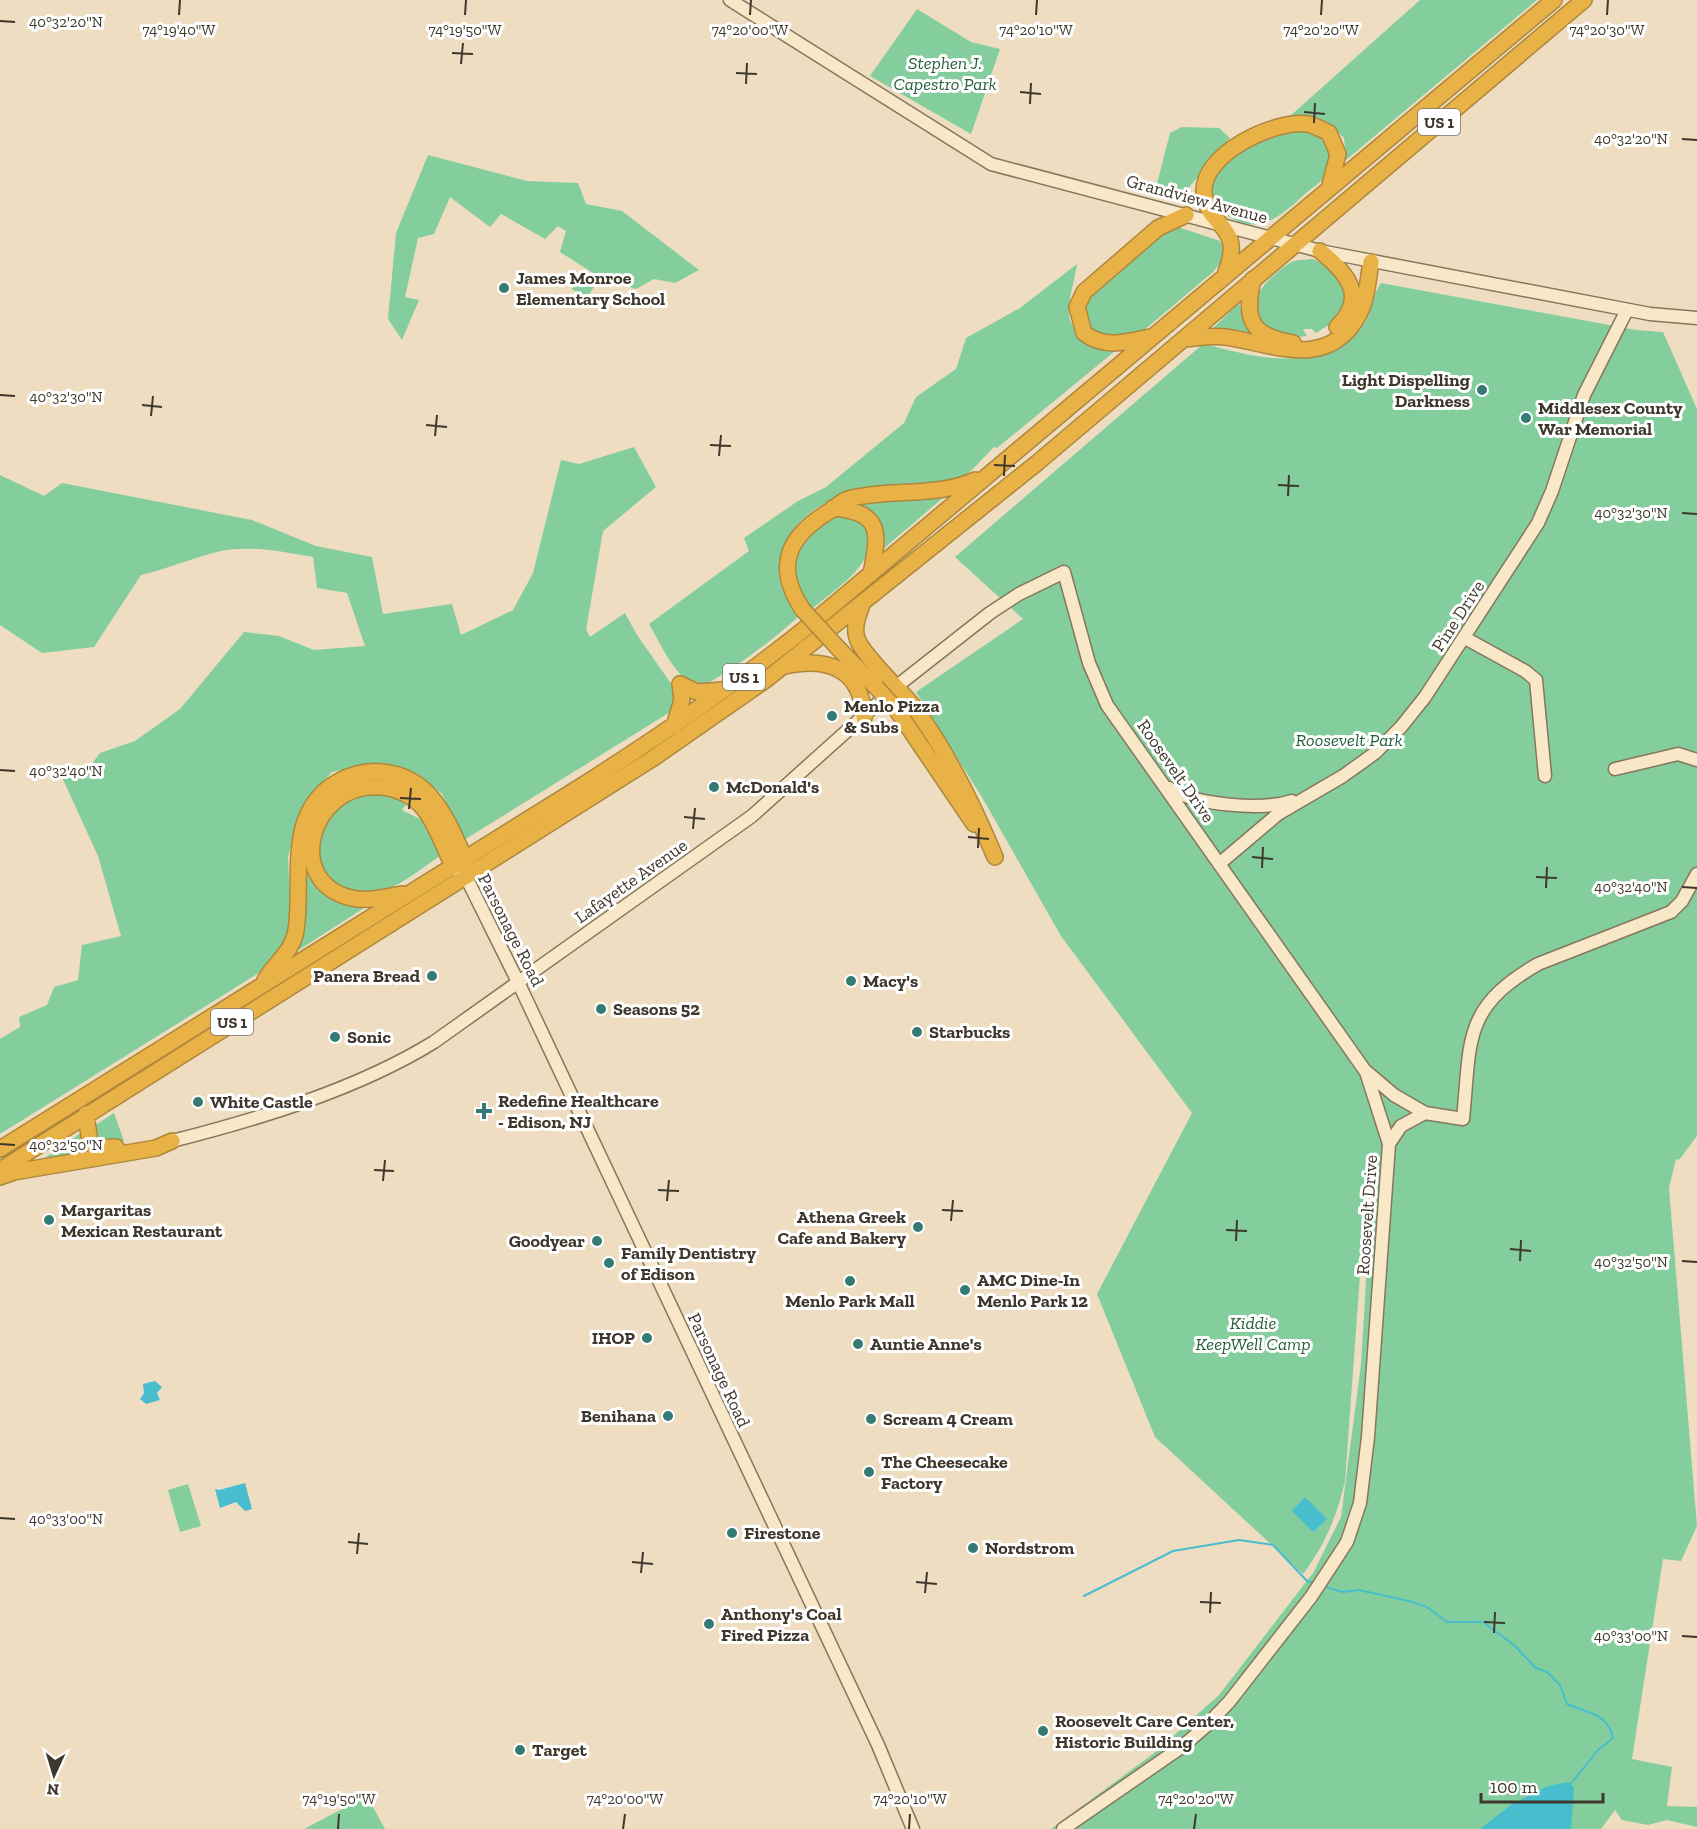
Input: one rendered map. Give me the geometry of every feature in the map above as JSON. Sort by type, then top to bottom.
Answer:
[{"type":"highway","name":"US 1","points":[[0,1149],[459,863],[674,726],[726,690],[787,644],[871,574],[1554,0]]},
{"type":"highway","name":"US 1","points":[[0,1170],[652,759],[782,667],[1037,463],[1584,0]]},
{"type":"highway","points":[[1226,274],[1233,255],[1230,236],[1210,211],[1204,192],[1212,168],[1238,144],[1271,128],[1308,124],[1329,133],[1338,154],[1329,189]]},
{"type":"highway","points":[[1153,337],[1118,344],[1099,342],[1084,333],[1077,308],[1084,292],[1150,235],[1173,219],[1186,215]]},
{"type":"highway","points":[[1253,279],[1248,300],[1248,314],[1258,329],[1281,341],[1293,343],[1322,337],[1344,321],[1352,301],[1348,278],[1342,269],[1320,251]]},
{"type":"highway","points":[[1184,339],[1224,337],[1282,350],[1305,351],[1326,346],[1342,336],[1358,317],[1371,262]]},
{"type":"highway","points":[[862,602],[856,623],[856,637],[860,645],[897,686],[925,723],[971,798],[995,857],[896,708],[803,610],[790,585],[788,574],[790,551],[804,527],[851,498],[935,491],[964,485],[1001,464]]},
{"type":"highway","points":[[833,508],[854,511],[871,522],[878,541],[871,574]]},
{"type":"highway","points":[[782,667],[817,662],[838,670],[858,690],[864,718]]},
{"type":"highway","points":[[674,726],[682,700],[680,684],[697,692],[726,690]]},
{"type":"highway","points":[[262,986],[270,969],[288,952],[296,930],[298,855],[303,826],[318,798],[336,783],[346,777],[372,771],[395,774],[426,790],[441,807],[459,863]]},
{"type":"highway","points":[[412,892],[359,899],[337,892],[327,885],[314,867],[311,844],[316,826],[328,807],[345,794],[366,787],[389,788],[401,792],[424,809],[466,877]]},
{"type":"highway","points":[[86,1114],[87,1138],[96,1148],[172,1141]]},
{"type":"highway","points":[[0,1178],[14,1172],[156,1148],[172,1141]]},
{"type":"street","name":"Grandview Avenue","points":[[730,0],[980,158],[1019,172],[1320,251],[1371,262],[1627,310],[1697,318]]},
{"type":"street","name":"Pine Drive","points":[[1219,864],[1260,826],[1359,765],[1388,741],[1425,697],[1538,523],[1566,452],[1584,394],[1627,310]]},
{"type":"street","name":"Lafayette Avenue","points":[[172,1141],[282,1108],[396,1063],[434,1042],[752,816],[897,686],[990,613],[1019,594],[1064,572]]},
{"type":"street","name":"Roosevelt Drive","points":[[1063,1829],[1183,1746],[1206,1726],[1229,1702],[1311,1598],[1347,1542],[1360,1503],[1375,1364],[1389,1144],[1366,1072],[1107,705],[1099,690],[1064,572]]},
{"type":"street","points":[[1465,638],[1525,671],[1536,680],[1545,776]]},
{"type":"street","points":[[1615,769],[1678,754],[1697,760]]},
{"type":"street","points":[[1163,783],[1181,794],[1243,804],[1275,804],[1307,795]]},
{"type":"street","points":[[1366,1072],[1394,1095],[1425,1113],[1463,1119],[1472,1038],[1482,1010],[1490,999],[1519,975],[1538,964],[1671,912],[1682,901],[1697,874]]},
{"type":"street","name":"Parsonage Road","points":[[466,877],[518,982],[878,1745],[914,1829]]},
{"type":"street","points":[[1389,1144],[1401,1126],[1425,1113]]},
{"type":"green space","points":[[1420,0],[1537,0],[1346,160],[1344,138],[1327,122],[1289,117]]},
{"type":"green space","name":"Stephen J. Capestro Park","points":[[917,9],[971,42],[1000,49],[971,134],[870,76]]},
{"type":"green space","points":[[1182,127],[1219,128],[1230,138],[1177,202],[1154,195],[1170,133]]},
{"type":"green space","points":[[1310,129],[1327,135],[1332,153],[1332,167],[1322,180],[1294,204],[1272,220],[1261,224],[1250,224],[1238,222],[1212,204],[1210,181],[1222,163],[1267,133]]},
{"type":"green space","points":[[428,155],[527,181],[578,183],[586,204],[622,211],[699,270],[675,283],[654,279],[636,289],[601,278],[560,252],[566,231],[558,226],[545,239],[501,214],[490,227],[450,197],[434,234],[418,238],[405,297],[419,300],[402,340],[388,319],[396,233]]},
{"type":"green space","points":[[1178,227],[1220,241],[1226,250],[1224,259],[1213,272],[1143,331],[1122,337],[1099,337],[1085,328],[1080,313],[1085,297],[1160,232]]},
{"type":"green space","points":[[1313,259],[1336,271],[1345,286],[1343,306],[1332,323],[1316,333],[1312,329],[1303,329],[1307,336],[1299,337],[1275,332],[1262,325],[1255,317],[1254,307],[1263,287],[1290,263]]},
{"type":"green space","points":[[1077,264],[1069,305],[1073,327],[1091,343],[1115,351],[997,448],[994,447],[961,478],[931,485],[856,492],[824,504],[809,513],[787,539],[781,554],[779,571],[783,592],[798,617],[751,655],[700,688],[683,677],[670,661],[649,624],[749,551],[744,538],[798,501],[826,487],[904,423],[916,397],[956,369],[966,338],[1020,308]]},
{"type":"green space","points":[[580,278],[594,287],[586,299],[572,289]]},
{"type":"green space","name":"Roosevelt Park","points":[[1381,283],[1636,330],[1663,332],[1697,409],[1697,1136],[1679,1160],[1676,1159],[1669,1188],[1697,1526],[1681,1561],[1663,1559],[1632,1759],[1672,1767],[1667,1806],[1697,1807],[1697,1827],[1667,1820],[1648,1825],[1622,1820],[1615,1810],[1601,1829],[1051,1829],[1153,1754],[1219,1695],[1313,1573],[1341,1517],[1361,1364],[1373,1165],[1368,1166],[1345,1481],[1329,1530],[1303,1574],[1155,1437],[1097,1294],[1192,1113],[1061,936],[983,799],[916,692],[1023,619],[955,557],[1203,344],[1272,358],[1288,359],[1321,353],[1345,341],[1363,325]]},
{"type":"green space","points":[[1239,303],[1246,325],[1262,342],[1212,329]]},
{"type":"green space","points":[[634,447],[656,487],[603,531],[586,630],[590,637],[625,613],[637,635],[677,692],[678,703],[667,714],[464,840],[442,794],[418,774],[378,763],[332,772],[302,806],[288,857],[291,926],[283,953],[267,968],[0,1134],[0,1039],[20,1027],[19,1017],[47,1005],[54,987],[78,980],[82,945],[121,936],[98,856],[61,775],[91,765],[100,753],[135,741],[180,709],[244,632],[279,636],[314,650],[365,646],[347,593],[317,588],[313,557],[267,550],[233,549],[141,575],[94,647],[42,653],[0,625],[0,475],[44,496],[62,483],[252,520],[316,546],[372,557],[383,614],[452,604],[461,635],[513,610],[533,573],[561,460],[579,464]]},
{"type":"green space","points":[[944,497],[882,550],[882,533],[877,521],[853,503]]},
{"type":"green space","points":[[840,515],[858,520],[871,534],[869,546],[859,567],[851,576],[812,609],[798,588],[795,573],[796,562],[799,552],[812,535]]},
{"type":"green space","points":[[364,793],[383,793],[407,803],[402,810],[422,820],[440,856],[386,890],[360,894],[335,884],[325,876],[319,866],[317,843],[320,831],[335,809]]},
{"type":"green space","points":[[305,851],[311,872],[364,905],[364,908],[294,953]]},
{"type":"green space","points":[[114,1113],[124,1141],[106,1144],[95,1139],[94,1126]]},
{"type":"green space","points":[[81,1133],[83,1144],[90,1155],[36,1164]]},
{"type":"green space","points":[[188,1484],[201,1526],[180,1532],[168,1490]]},
{"type":"green space","points":[[367,1796],[385,1829],[304,1829]]},
{"type":"water","points":[[155,1381],[162,1387],[157,1393],[160,1400],[146,1404],[140,1399],[144,1393],[143,1384]]},
{"type":"water","points":[[245,1483],[252,1509],[245,1511],[236,1502],[220,1508],[215,1489]]},
{"type":"water","points":[[1305,1497],[1327,1519],[1313,1532],[1292,1511]]},
{"type":"water","points":[[1568,1782],[1574,1787],[1571,1829],[1480,1829],[1512,1804],[1548,1786]]},
{"type":"waterway","points":[[1084,1596],[1173,1551],[1239,1540],[1273,1545],[1307,1581],[1314,1583]]},
{"type":"waterway","points":[[1322,1586],[1343,1592],[1359,1590],[1413,1602],[1427,1607],[1447,1622],[1483,1622],[1514,1645],[1536,1668],[1547,1672],[1560,1685],[1567,1704],[1596,1715],[1607,1723],[1610,1730],[1613,1738],[1598,1750],[1570,1785]]},
{"type":"place","name":"James Monroe Elementary School","points":[[504,288]]},
{"type":"place","name":"Light Dispelling Darkness","points":[[1482,390]]},
{"type":"place","name":"Middlesex County War Memorial","points":[[1526,418]]},
{"type":"place","name":"Menlo Pizza & Subs","points":[[832,716]]},
{"type":"place","name":"McDonald's","points":[[714,787]]},
{"type":"place","name":"Panera Bread","points":[[432,976]]},
{"type":"place","name":"Macy's","points":[[851,981]]},
{"type":"place","name":"Seasons 52","points":[[601,1009]]},
{"type":"place","name":"Starbucks","points":[[917,1032]]},
{"type":"place","name":"Sonic","points":[[335,1037]]},
{"type":"place","name":"White Castle","points":[[198,1102]]},
{"type":"place","name":"Redefine Healthcare - Edison, NJ","points":[[484,1111]]},
{"type":"place","name":"Margaritas Mexican Restaurant","points":[[49,1220]]},
{"type":"place","name":"Athena Greek Cafe and Bakery","points":[[918,1227]]},
{"type":"place","name":"Goodyear","points":[[597,1241]]},
{"type":"place","name":"Family Dentistry of Edison","points":[[609,1263]]},
{"type":"place","name":"Menlo Park Mall","points":[[850,1281]]},
{"type":"place","name":"AMC Dine-In Menlo Park 12","points":[[965,1290]]},
{"type":"place","name":"IHOP","points":[[647,1338]]},
{"type":"place","name":"Auntie Anne's","points":[[858,1344]]},
{"type":"place","name":"Benihana","points":[[668,1416]]},
{"type":"place","name":"Scream 4 Cream","points":[[871,1419]]},
{"type":"place","name":"The Cheesecake Factory","points":[[869,1472]]},
{"type":"place","name":"Firestone","points":[[732,1533]]},
{"type":"place","name":"Nordstrom","points":[[973,1548]]},
{"type":"place","name":"Anthony's Coal Fired Pizza","points":[[709,1624]]},
{"type":"place","name":"Roosevelt Care Center, Historic Building","points":[[1043,1731]]},
{"type":"place","name":"Target","points":[[520,1750]]},
{"type":"park label","name":"Kiddie KeepWell Camp","points":[[1253,1333]]}]
